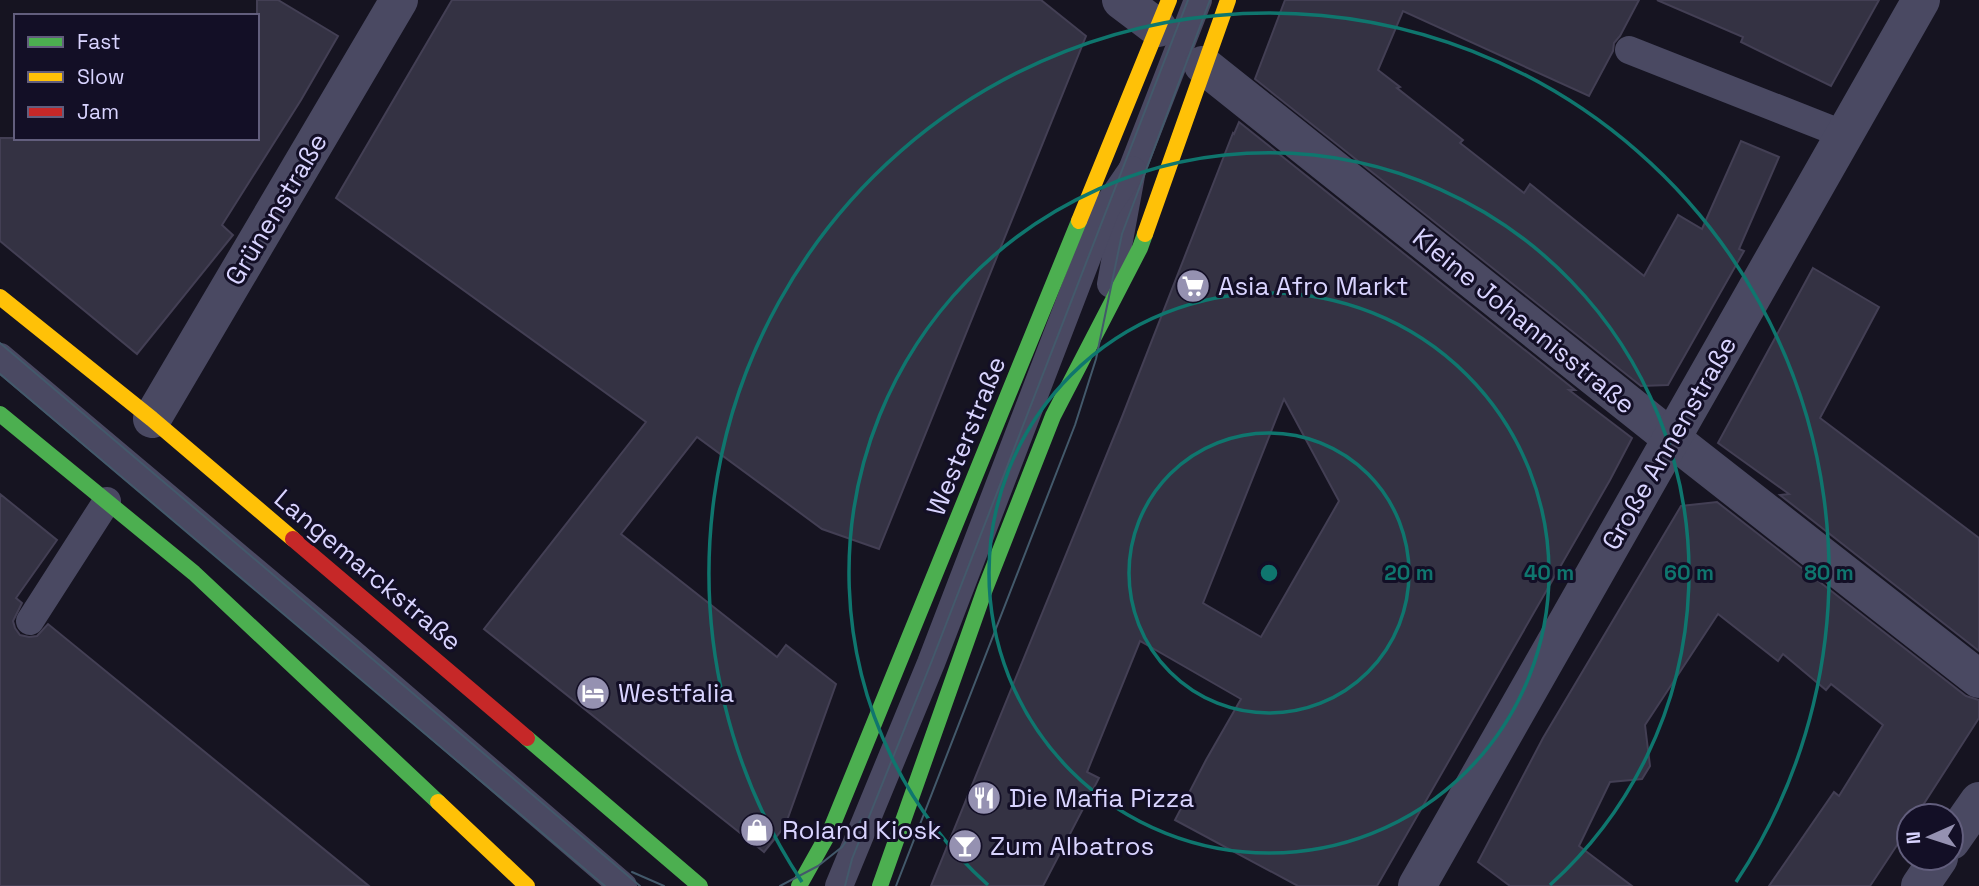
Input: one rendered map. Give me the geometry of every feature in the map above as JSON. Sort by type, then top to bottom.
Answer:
[{"type":"main road","points":[[880,886],[985,589],[1053,416],[1140,248],[1228,0]]},
{"type":"main road","name":"Westerstraße","points":[[799,886],[831,829],[1163,14]]},
{"type":"main road","name":"Langemarckstraße","points":[[0,297],[152,419],[700,886]]},
{"type":"main road","points":[[0,414],[194,573],[527,886]]},
{"type":"street","name":"Grünenstraße","points":[[152,419],[400,0]]},
{"type":"street","points":[[1121,0],[1163,14]]},
{"type":"street","name":"Große Annenstraße","points":[[1426,883],[1671,438],[1921,0]]},
{"type":"street","name":"Kleine Johannisstraße","points":[[1203,65],[1671,438],[1979,678]]},
{"type":"street","points":[[1965,821],[1979,801]]},
{"type":"lane","points":[[1104,316],[1132,170],[1198,0]]},
{"type":"lane","points":[[1629,50],[1845,135]]},
{"type":"lane","points":[[839,886],[902,736],[1106,208],[1132,170]]},
{"type":"lane","points":[[0,357],[337,640],[623,886]]},
{"type":"lane","points":[[30,621],[107,501]]},
{"type":"building","points":[[257,0],[278,0],[338,36],[222,225],[233,235],[137,354],[0,241],[0,138],[259,140]]},
{"type":"building","points":[[452,0],[1041,0],[1086,36],[879,549],[822,529],[697,437],[621,534],[777,657],[786,645],[836,684],[785,826],[764,852],[484,629],[646,422],[336,198]]},
{"type":"building","points":[[1285,0],[1639,0],[1614,43],[1613,51],[1589,96],[1403,11],[1378,70],[1463,140],[1460,143],[1524,193],[1530,184],[1644,276],[1678,215],[1702,229],[1741,141],[1779,157],[1739,249],[1744,251],[1668,385],[1641,386],[1255,79]]},
{"type":"building","points":[[1657,0],[1879,0],[1831,86],[1741,42],[1743,37]]},
{"type":"building","points":[[1239,122],[1632,438],[1377,886],[1298,886],[1175,820],[1241,699],[1140,641],[1087,772],[1099,778],[1043,886],[931,886],[1122,417]],"holes":[[[1284,399],[1339,501],[1261,637],[1203,603]]]},
{"type":"building","points":[[1813,268],[1879,307],[1820,418],[1979,538],[1979,651],[1780,495],[1789,494],[1718,443]]},
{"type":"building","points":[[0,494],[57,540],[16,598],[22,603],[13,621],[20,635],[37,636],[48,624],[369,886],[0,886]]},
{"type":"building","points":[[1717,502],[1966,696],[1979,700],[1979,718],[1925,802],[1895,802],[1895,848],[1870,886],[1769,886],[1834,792],[1839,796],[1883,725],[1831,684],[1826,690],[1783,654],[1778,661],[1718,614],[1645,725],[1650,766],[1642,779],[1610,782],[1579,846],[1632,886],[1510,886],[1478,862],[1543,738],[1681,506]]},
{"type":"tram line","points":[[845,886],[852,859],[931,663],[1188,0]]},
{"type":"tram line","points":[[896,886],[1075,425],[1096,359],[1122,234],[1210,0]]},
{"type":"tram line","points":[[0,343],[640,886]]},
{"type":"tram line","points":[[0,374],[605,886]]},
{"type":"tram line","points":[[780,886],[818,866],[842,847],[862,819]]},
{"type":"tram line","points":[[632,872],[664,886]]},
{"type":"traffic: fast","points":[[799,886],[831,829],[1079,221]]},
{"type":"traffic: fast","points":[[880,886],[985,589],[1053,416],[1145,234]]},
{"type":"traffic: fast","points":[[0,414],[194,573],[438,802]]},
{"type":"traffic: fast","points":[[527,738],[700,886]]},
{"type":"traffic: slow","points":[[1079,221],[1169,0]]},
{"type":"traffic: slow","points":[[1145,234],[1228,0]]},
{"type":"traffic: slow","points":[[0,297],[152,419],[293,539]]},
{"type":"traffic: slow","points":[[438,802],[527,886]]},
{"type":"traffic: jam","points":[[293,539],[527,738]]},
{"type":"place","name":"Asia Afro Markt","points":[[1193,286]]},
{"type":"place","name":"Westfalia","points":[[593,693]]},
{"type":"place","name":"Die Mafia Pizza","points":[[984,798]]},
{"type":"place","name":"Roland Kiosk","points":[[757,830]]},
{"type":"place","name":"Zum Albatros","points":[[965,846]]}]
